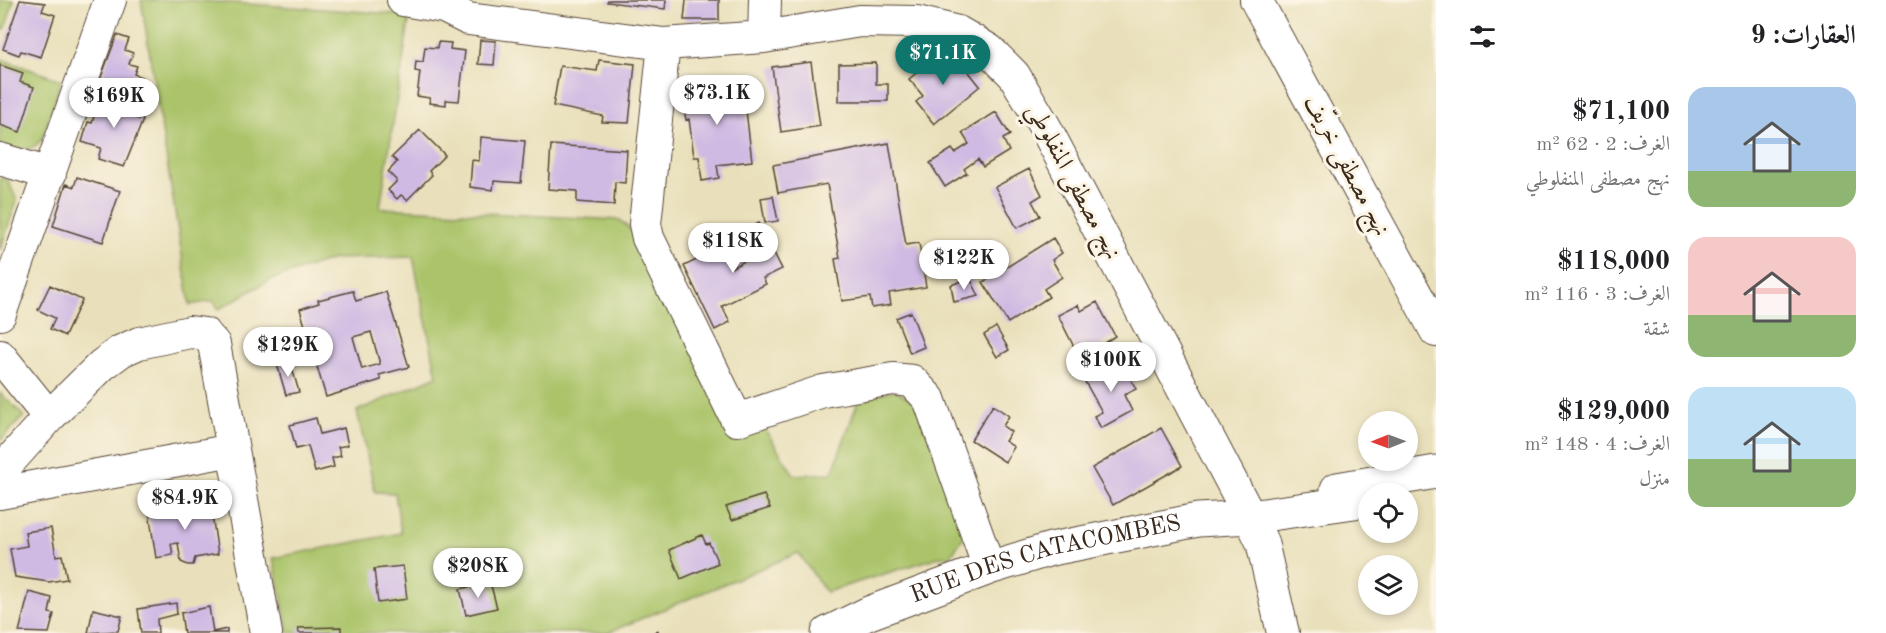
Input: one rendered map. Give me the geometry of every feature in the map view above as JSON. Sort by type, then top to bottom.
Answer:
[{"type":"main road","name":"RUE DES CATACOMBES","points":[[828,633],[869,613],[989,568],[1051,549],[1436,472]]},
{"type":"main road","points":[[1418,493],[1436,491]]},
{"type":"main road","name":"RUE DES CATACOMBES","points":[[1247,510],[1358,501]]},
{"type":"street","points":[[0,314],[110,0]]},
{"type":"street","name":"نهج مصطفى المنفلوطي","points":[[404,0],[664,44],[764,37],[860,21],[917,22],[958,32],[988,50],[1014,75],[1045,127],[1247,510],[1262,542],[1283,633]]},
{"type":"street","points":[[764,37],[765,0]]},
{"type":"street","name":"نهج مصطفى خريّف","points":[[1256,0],[1436,332]]},
{"type":"street","points":[[664,44],[645,224],[648,238],[737,420],[823,392],[893,379],[912,381],[929,399],[989,568]]},
{"type":"street","points":[[0,159],[50,174]]},
{"type":"street","points":[[0,472],[49,417],[102,365],[121,351],[139,344],[196,331],[207,335],[214,345],[266,633]]},
{"type":"street","points":[[0,356],[49,417]]},
{"type":"street","points":[[0,493],[233,450]]},
{"type":"path","points":[[655,633],[661,630]]},
{"type":"green space","points":[[0,0],[14,0],[5,29],[0,27]]},
{"type":"green space","points":[[141,0],[189,0],[410,15],[380,208],[620,220],[636,235],[734,434],[765,429],[794,475],[832,473],[859,399],[895,390],[918,404],[965,535],[950,557],[942,556],[826,592],[798,553],[607,633],[289,633],[273,558],[401,533],[395,493],[375,492],[357,411],[437,376],[413,257],[334,259],[270,280],[219,309],[213,301],[190,305]]},
{"type":"green space","points":[[0,59],[61,80],[42,139],[28,149],[0,145]]},
{"type":"green space","points":[[0,178],[8,180],[17,201],[0,250]]},
{"type":"green space","points":[[0,393],[24,416],[0,441]]},
{"type":"building","points":[[20,0],[45,3],[42,11],[55,15],[41,57],[21,51],[19,55],[3,49]]},
{"type":"building","points":[[608,0],[666,0],[665,9],[607,2]]},
{"type":"building","points":[[686,0],[719,0],[719,20],[684,20]]},
{"type":"building","points":[[117,35],[129,39],[125,50],[133,53],[129,64],[137,66],[134,74],[142,77],[136,94],[100,80]]},
{"type":"building","points":[[480,40],[496,41],[494,65],[478,64]]},
{"type":"building","points":[[438,42],[451,43],[450,49],[465,51],[459,101],[446,100],[446,105],[429,103],[430,98],[417,96],[420,72],[415,71],[416,61],[423,62],[425,47],[437,48]]},
{"type":"building","points":[[953,52],[980,86],[934,124],[916,102],[923,96],[909,79],[939,55],[943,60]]},
{"type":"building","points":[[599,60],[635,64],[629,123],[602,122],[603,116],[553,106],[560,66],[597,71]]},
{"type":"building","points":[[811,62],[820,126],[781,132],[772,67]]},
{"type":"building","points":[[876,63],[876,84],[888,84],[888,101],[839,101],[839,64]]},
{"type":"building","points":[[0,65],[23,73],[20,82],[34,87],[20,132],[0,125]]},
{"type":"building","points":[[714,78],[715,82],[732,80],[736,103],[745,102],[752,161],[717,165],[719,178],[702,181],[699,157],[694,157],[689,119],[686,120],[683,102],[691,101],[689,82]]},
{"type":"building","points":[[101,92],[139,104],[135,118],[143,120],[124,167],[98,159],[101,148],[82,142],[88,122],[92,123]]},
{"type":"building","points":[[996,112],[1010,135],[1003,139],[1009,151],[983,167],[978,159],[964,169],[967,173],[945,187],[930,163],[952,149],[955,153],[969,144],[962,133]]},
{"type":"building","points":[[420,130],[445,155],[429,171],[432,175],[407,200],[401,195],[397,199],[388,190],[397,181],[388,172],[397,162],[392,157]]},
{"type":"building","points":[[481,137],[525,141],[521,183],[494,181],[493,190],[470,187],[472,160],[479,161]]},
{"type":"building","points":[[889,143],[906,245],[919,243],[926,287],[889,293],[891,305],[872,308],[870,297],[842,301],[835,259],[840,258],[827,184],[778,193],[773,165]]},
{"type":"building","points":[[551,145],[627,150],[625,183],[615,182],[614,205],[577,202],[577,191],[548,189]]},
{"type":"building","points":[[1029,169],[1042,195],[1032,201],[1040,216],[1017,228],[995,187]]},
{"type":"building","points":[[77,177],[120,191],[103,242],[53,226],[66,184],[74,187]]},
{"type":"building","points":[[773,196],[778,221],[765,223],[761,198]]},
{"type":"building","points":[[759,223],[782,269],[763,278],[766,284],[722,306],[730,322],[715,330],[684,266],[721,248],[731,268],[745,261],[733,236]]},
{"type":"building","points":[[1053,238],[1062,253],[1052,260],[1062,277],[1044,289],[1049,297],[1008,323],[983,282]]},
{"type":"building","points":[[970,278],[979,296],[954,302],[951,285]]},
{"type":"building","points":[[50,285],[82,300],[65,336],[50,329],[55,318],[38,310]]},
{"type":"building","points":[[353,291],[356,301],[386,292],[409,367],[379,375],[381,380],[326,397],[300,309],[319,303],[318,300]],"holes":[[[371,332],[380,364],[362,369],[353,337]]]},
{"type":"building","points":[[1097,302],[1115,336],[1080,359],[1058,315],[1078,305],[1081,311]]},
{"type":"building","points":[[911,312],[924,347],[910,353],[896,318]]},
{"type":"building","points":[[996,327],[1009,350],[997,357],[984,335]]},
{"type":"building","points":[[290,361],[299,392],[286,395],[277,364]]},
{"type":"building","points":[[1122,362],[1136,389],[1124,395],[1132,411],[1101,428],[1094,416],[1102,412],[1084,380]]},
{"type":"building","points":[[993,405],[1009,416],[1003,426],[1011,432],[1005,441],[1014,447],[1005,462],[971,440]]},
{"type":"building","points":[[316,418],[320,434],[344,428],[348,445],[338,447],[341,456],[332,458],[334,467],[315,472],[308,446],[296,449],[290,425]]},
{"type":"building","points":[[1161,428],[1182,466],[1113,505],[1092,468]]},
{"type":"building","points":[[194,494],[196,505],[210,502],[218,554],[195,558],[193,565],[188,565],[181,562],[178,543],[171,544],[173,555],[156,558],[149,512],[180,507],[178,498]]},
{"type":"building","points":[[764,495],[770,508],[732,520],[726,507]]},
{"type":"building","points":[[51,528],[56,556],[62,555],[67,579],[49,582],[15,577],[10,549],[27,546],[25,532]]},
{"type":"building","points":[[702,535],[706,544],[709,543],[718,563],[681,579],[669,550]]},
{"type":"building","points":[[474,552],[476,564],[456,568],[453,556]]},
{"type":"building","points":[[403,566],[407,599],[378,603],[374,569]]},
{"type":"building","points":[[490,582],[497,608],[466,615],[460,589]]},
{"type":"building","points":[[29,592],[52,598],[49,613],[54,614],[49,633],[19,632]]},
{"type":"building","points":[[176,603],[177,614],[157,619],[158,633],[141,633],[138,609]]},
{"type":"building","points":[[209,607],[213,632],[227,629],[227,633],[184,633],[181,613]]},
{"type":"building","points":[[93,609],[122,616],[118,631],[88,633]]},
{"type":"building","points":[[341,627],[341,633],[299,633],[298,628]]}]
